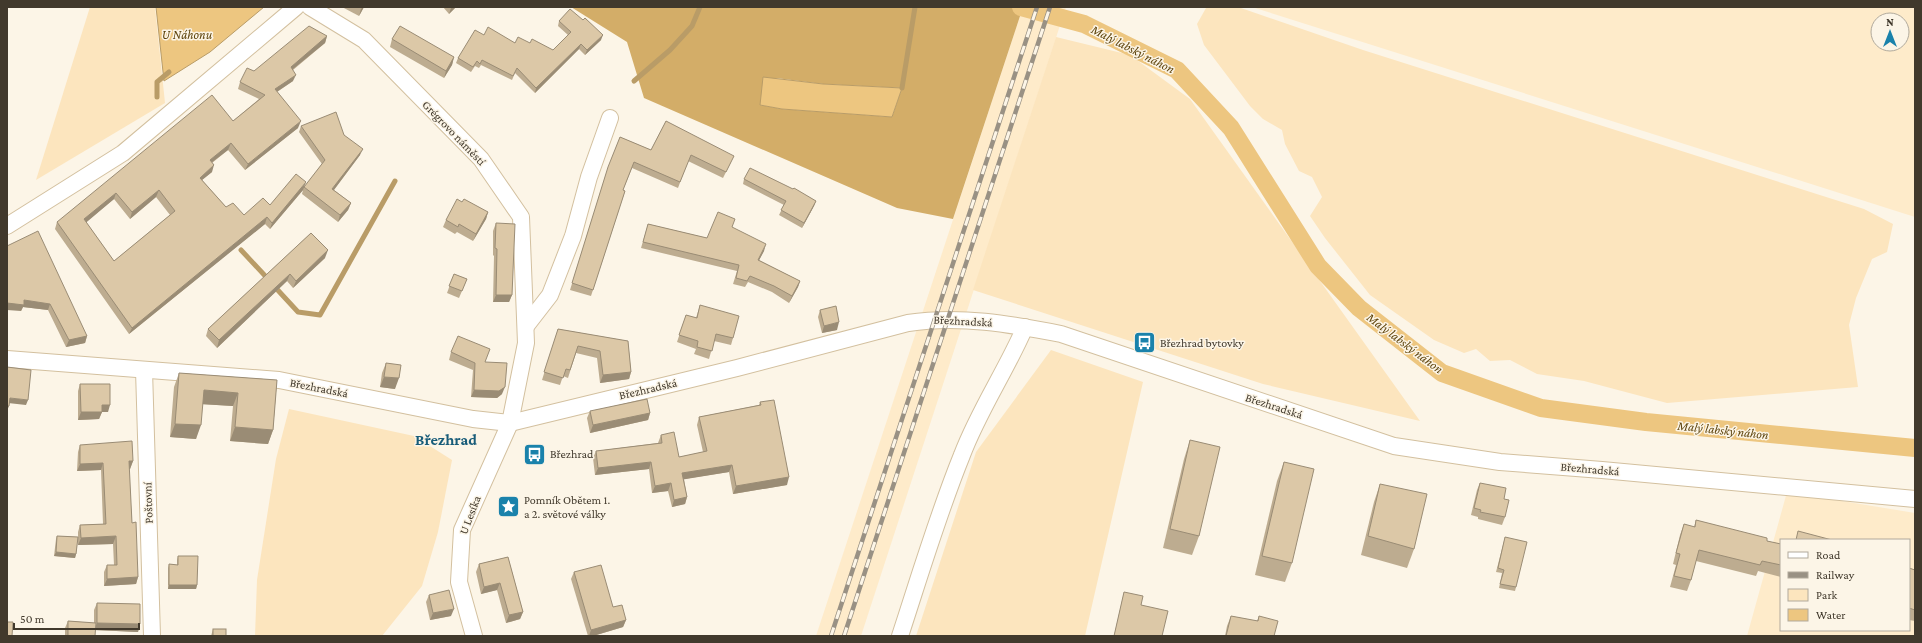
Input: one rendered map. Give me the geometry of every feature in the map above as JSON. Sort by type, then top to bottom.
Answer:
[{"type":"street","points":[[7,226],[123,153],[296,7]]},
{"type":"street","name":"Grégrovo náměstí","points":[[310,7],[364,40],[481,159],[521,218],[526,343],[510,422]]},
{"type":"street","points":[[526,326],[550,295],[573,236],[589,177],[610,118]]},
{"type":"street","name":"Březhradská","points":[[7,359],[279,380],[473,420],[510,422],[737,368],[908,323],[947,319],[977,320],[1061,334],[1394,446],[1500,462],[1915,499]]},
{"type":"street","points":[[900,636],[962,454],[984,408],[1012,358],[1026,327]]},
{"type":"street","name":"Poštovní","points":[[144,370],[152,636]]},
{"type":"street","name":"U Lesíka","points":[[474,636],[459,582],[462,530],[510,422]]},
{"type":"shaded area","points":[[571,7],[1023,7],[953,219],[897,208],[644,98],[627,42]],"holes":[[[776,78],[823,84],[902,88],[892,117],[782,109],[760,105]]]},
{"type":"shaded area","points":[[1023,7],[1066,7],[861,636],[816,636]]},
{"type":"shaded area","points":[[1252,7],[1915,7],[1915,217]]},
{"type":"shaded area","points":[[1787,492],[1915,513],[1915,636],[1747,636]]},
{"type":"green space","points":[[90,7],[155,7],[165,103],[36,180]]},
{"type":"green space","points":[[1238,7],[1363,50],[1864,209],[1893,224],[1887,252],[1872,259],[1856,298],[1849,325],[1858,387],[1667,403],[1584,381],[1537,374],[1510,360],[1490,361],[1476,349],[1464,353],[1434,340],[1370,295],[1325,238],[1310,216],[1322,197],[1312,177],[1299,171],[1285,144],[1282,130],[1263,119],[1250,106],[1204,45],[1197,24],[1206,8]]},
{"type":"green space","points":[[1056,37],[1130,55],[1190,99],[1420,421],[1263,384],[973,290]]},
{"type":"green space","points":[[1051,350],[1143,382],[1085,636],[916,636],[976,452]]},
{"type":"green space","points":[[289,409],[414,436],[452,460],[438,532],[422,586],[382,636],[255,636],[257,580],[276,459]]},
{"type":"water","name":"U Náhonu","points":[[156,7],[264,7],[210,52],[164,81]]},
{"type":"water","points":[[763,77],[823,84],[902,88],[892,117],[782,109],[760,105]]},
{"type":"building","points":[[570,9],[583,20],[585,18],[603,35],[587,50],[581,44],[536,88],[517,68],[513,76],[482,60],[480,64],[477,61],[473,67],[458,58],[475,30],[484,35],[488,27],[515,43],[518,37],[530,43],[532,39],[553,50],[571,32],[559,21]]},
{"type":"building","points":[[309,26],[327,36],[291,67],[296,75],[275,89],[301,121],[248,164],[231,143],[210,160],[214,165],[200,178],[226,207],[233,203],[244,215],[263,198],[270,205],[296,174],[306,182],[272,223],[267,217],[132,328],[57,222],[212,95],[233,121],[265,95],[240,82],[247,68],[254,71]],"holes":[[[159,190],[175,211],[114,261],[84,219],[116,193],[132,212]]]},
{"type":"building","points":[[400,26],[454,57],[446,71],[392,39]]},
{"type":"building","points":[[336,112],[344,135],[363,149],[332,189],[351,203],[340,215],[304,187],[325,160],[301,126]]},
{"type":"building","points":[[666,121],[734,156],[726,172],[691,155],[680,182],[634,162],[623,190],[625,191],[593,290],[572,283],[608,167],[620,137],[651,150]]},
{"type":"building","points":[[750,168],[793,189],[794,188],[816,201],[804,223],[781,210],[786,201],[744,179]]},
{"type":"building","points":[[457,199],[462,202],[464,199],[488,212],[476,234],[459,224],[458,227],[446,220]]},
{"type":"building","points":[[718,212],[735,219],[732,227],[766,244],[758,260],[800,281],[792,296],[774,286],[750,276],[747,281],[736,278],[739,265],[643,242],[648,224],[707,238]]},
{"type":"building","points":[[496,223],[515,224],[512,295],[496,295]]},
{"type":"building","points":[[38,231],[87,336],[69,340],[50,304],[24,300],[24,305],[7,303],[7,246]]},
{"type":"building","points":[[311,233],[328,250],[296,281],[290,274],[219,340],[208,329]]},
{"type":"building","points":[[454,274],[467,279],[462,291],[449,286]]},
{"type":"building","points":[[700,305],[739,316],[733,338],[716,334],[712,351],[697,347],[698,341],[679,335],[686,315],[697,318]]},
{"type":"building","points":[[836,306],[839,322],[824,326],[820,310]]},
{"type":"building","points":[[558,329],[628,341],[631,372],[603,375],[600,351],[578,346],[570,370],[566,369],[563,378],[544,372]]},
{"type":"building","points":[[458,336],[490,349],[485,362],[507,363],[505,387],[499,391],[474,390],[475,363],[451,352]]},
{"type":"building","points":[[386,363],[401,365],[399,378],[384,377]]},
{"type":"building","points":[[7,367],[31,370],[28,400],[10,398],[9,406],[7,406]]},
{"type":"building","points":[[179,373],[277,380],[273,430],[235,427],[238,393],[204,390],[201,425],[175,424]]},
{"type":"building","points":[[80,384],[110,384],[110,405],[102,405],[102,412],[81,412]]},
{"type":"building","points":[[647,399],[650,413],[593,425],[590,411]]},
{"type":"building","points":[[774,400],[789,477],[736,486],[732,465],[682,473],[687,497],[674,500],[671,483],[655,486],[651,462],[598,468],[596,451],[662,443],[661,435],[674,432],[679,457],[707,451],[699,417],[761,405],[760,402]]},
{"type":"building","points":[[1190,440],[1220,447],[1199,536],[1170,529]]},
{"type":"building","points":[[132,441],[133,461],[129,461],[132,523],[136,522],[138,577],[107,579],[107,565],[117,565],[116,536],[81,538],[80,525],[106,524],[103,463],[80,464],[80,445]]},
{"type":"building","points":[[1284,462],[1314,469],[1292,563],[1262,556]]},
{"type":"building","points":[[1480,483],[1506,488],[1504,499],[1509,500],[1505,517],[1480,512],[1481,510],[1474,508]]},
{"type":"building","points":[[1380,484],[1427,494],[1414,549],[1368,536]]},
{"type":"building","points":[[1696,520],[1767,538],[1767,541],[1780,544],[1780,565],[1762,561],[1760,565],[1699,550],[1691,580],[1674,576],[1680,554],[1676,553],[1684,524],[1695,527]]},
{"type":"building","points":[[1798,531],[1828,539],[1796,539]]},
{"type":"building","points":[[57,536],[78,537],[76,554],[56,552]]},
{"type":"building","points":[[1505,537],[1527,542],[1516,587],[1500,584],[1504,570],[1498,568]]},
{"type":"building","points":[[178,556],[198,556],[197,585],[169,585],[169,564],[178,565]]},
{"type":"building","points":[[508,557],[523,612],[509,615],[500,583],[484,587],[479,564]]},
{"type":"building","points":[[601,565],[613,607],[622,605],[626,620],[591,630],[574,572]]},
{"type":"building","points":[[1910,568],[1915,570],[1915,610],[1910,608]]},
{"type":"building","points":[[449,590],[454,609],[433,613],[429,595]]},
{"type":"building","points":[[1124,592],[1143,596],[1141,605],[1168,611],[1162,636],[1114,636]]},
{"type":"building","points":[[97,603],[140,604],[140,624],[97,623]]},
{"type":"building","points":[[1231,616],[1258,621],[1259,616],[1278,621],[1274,636],[1226,636]]},
{"type":"building","points":[[68,621],[96,623],[95,636],[68,636]]},
{"type":"building","points":[[7,622],[13,622],[12,636],[7,636]]},
{"type":"building","points":[[213,629],[226,629],[226,636],[213,636]]},
{"type":"waterway","points":[[634,81],[670,50],[692,26],[700,7]]},
{"type":"waterway","points":[[902,88],[915,7]]},
{"type":"waterway","name":"Malý labský náhon","points":[[1021,7],[1084,24],[1177,70],[1231,128],[1318,266],[1359,308],[1442,373],[1541,408],[1646,422],[1915,448]]},
{"type":"waterway","points":[[157,97],[157,82],[169,72]]},
{"type":"waterway","points":[[274,286],[298,312],[320,315],[395,181]]},
{"type":"waterway","points":[[241,250],[269,280]]},
{"type":"railway","points":[[831,636],[1037,7]]},
{"type":"railway","points":[[844,636],[1050,7]]},
{"type":"place","name":"Březhrad bytovky","points":[[1144,343]]},
{"type":"place","name":"Březhrad","points":[[534,454]]},
{"type":"place","name":"Pomník Obětem 1. a 2. světové války","points":[[508,507]]},
{"type":"district","name":"Březhrad","points":[[446,439]]}]
